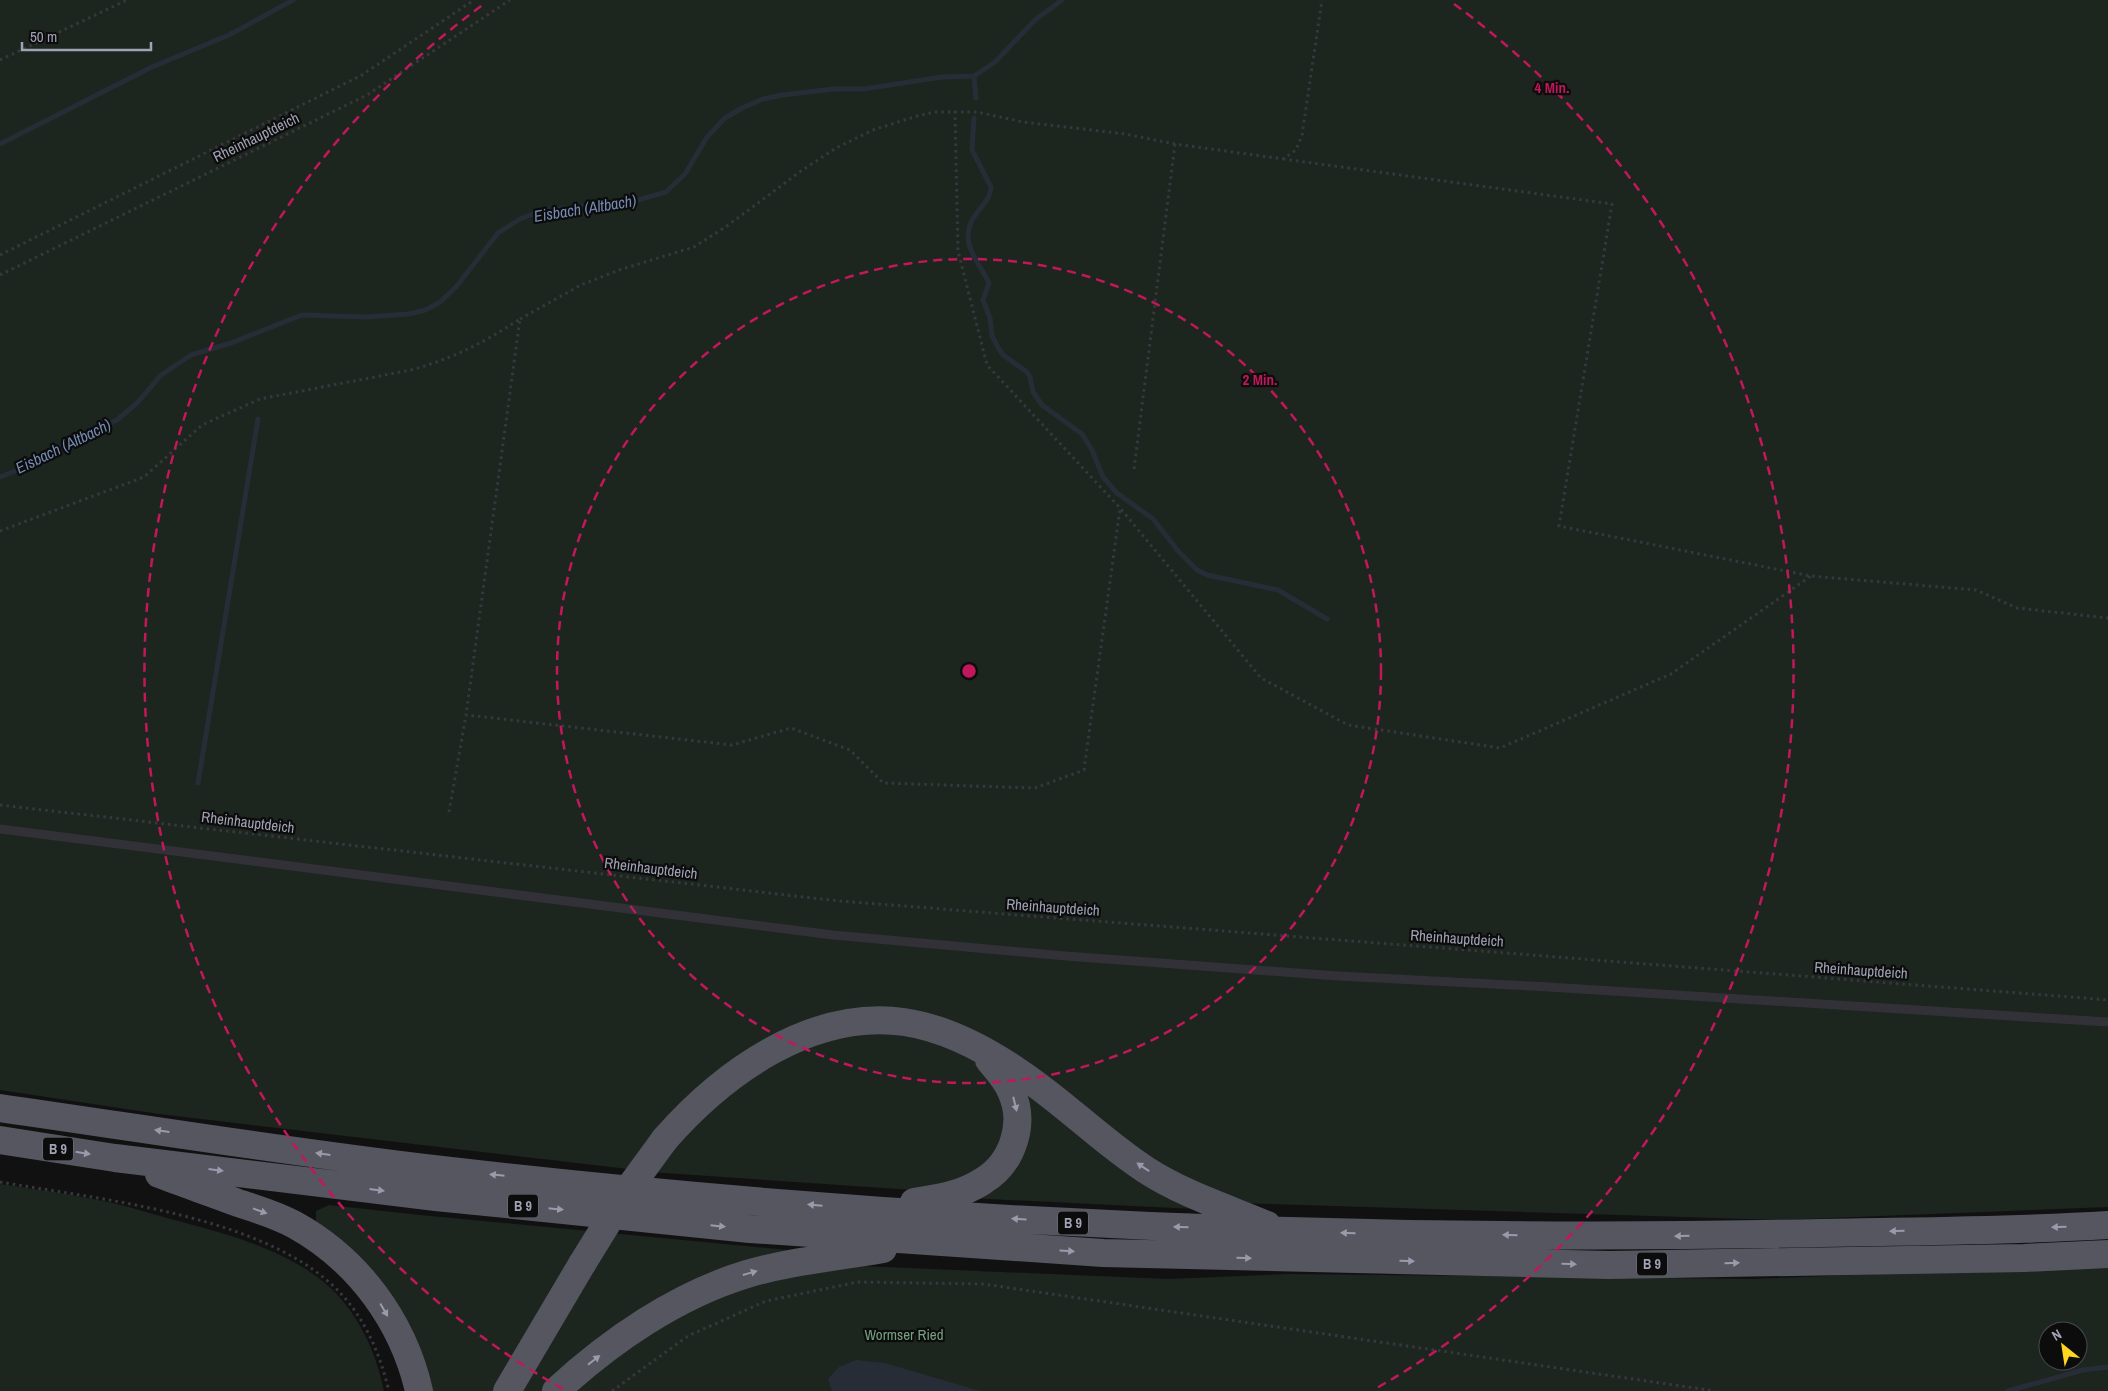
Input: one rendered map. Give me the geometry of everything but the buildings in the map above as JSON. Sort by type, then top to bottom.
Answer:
[{"type":"highway","points":[[507,1391],[627,1191],[665,1139],[707,1097],[740,1071],[788,1043],[831,1027],[867,1021],[904,1022],[938,1030],[966,1041],[1020,1072],[1111,1146],[1158,1178],[1282,1232]]},
{"type":"highway","points":[[864,1209],[943,1197],[965,1190],[990,1176],[1006,1158],[1013,1143],[1017,1127],[1018,1114],[1015,1101],[1006,1080],[979,1050]]},
{"type":"highway","name":"B 9","points":[[0,1108],[441,1170],[666,1193],[864,1209],[1084,1223],[1282,1232],[1646,1237],[2108,1225]]},
{"type":"highway","name":"B 9","points":[[0,1140],[115,1158],[436,1197],[731,1227],[1103,1253],[1610,1265],[2024,1258],[2108,1254]]},
{"type":"highway","points":[[115,1158],[274,1215],[294,1224],[328,1245],[362,1278],[379,1302],[405,1348],[419,1391]]},
{"type":"highway","points":[[556,1391],[594,1360],[644,1324],[675,1305],[727,1281],[770,1268],[931,1242]]},
{"type":"lane","points":[[0,829],[852,937],[1066,956],[1338,976],[1549,987],[2108,1022]]},
{"type":"path","points":[[0,60],[127,0]]},
{"type":"path","points":[[0,255],[362,75],[474,0]]},
{"type":"path","name":"Rheinhauptdeich","points":[[0,275],[367,95],[510,0]]},
{"type":"path","points":[[1284,159],[1296,150],[1302,135],[1322,0]]},
{"type":"path","points":[[955,111],[958,251],[987,364],[1120,508],[1261,678],[1348,725],[1500,748],[1671,674],[1811,576]]},
{"type":"path","points":[[0,532],[144,477],[202,425],[260,399],[411,370],[470,349],[581,285],[619,270],[694,247],[727,226],[820,158],[856,138],[917,116],[955,111],[977,112],[1053,126],[1125,134],[1175,144],[1612,204],[1559,526],[1811,576],[1976,590],[2017,608],[2108,618]]},
{"type":"path","points":[[1134,469],[1175,144]]},
{"type":"path","points":[[449,812],[466,715],[520,319]]},
{"type":"path","points":[[466,715],[732,745],[791,728],[850,750],[883,784],[1035,788],[1084,770],[1120,508]]},
{"type":"path","name":"Rheinhauptdeich","points":[[0,805],[839,901],[2108,1000]]},
{"type":"path","points":[[0,1182],[156,1209],[230,1230],[284,1252],[332,1284],[352,1308],[370,1334],[389,1391]]},
{"type":"path","points":[[612,1391],[688,1336],[766,1301],[858,1282],[983,1284],[1715,1391]]},
{"type":"green space","points":[[0,0],[2108,0],[2108,1207],[1779,1220],[1237,1203],[1176,1176],[1025,1065],[836,1018],[628,1169],[159,1114],[0,1090]]},
{"type":"green space","points":[[892,1029],[973,1055],[1003,1094],[1006,1136],[977,1175],[913,1190],[649,1172],[712,1102],[814,1040]]},
{"type":"green space","points":[[1019,1088],[1195,1209],[968,1198],[986,1189]]},
{"type":"green space","points":[[0,1184],[73,1195],[130,1207],[238,1238],[293,1261],[325,1283],[356,1318],[376,1361],[384,1391],[0,1391]]},
{"type":"green space","points":[[329,1205],[789,1250],[789,1252],[546,1391],[429,1391],[316,1222],[316,1211]]},
{"type":"green space","name":"Wormser Ried","points":[[2108,1265],[2108,1391],[575,1391],[596,1372],[683,1312],[760,1282],[861,1266],[1168,1279],[1287,1274],[1752,1279]]},
{"type":"shaded area","points":[[856,1360],[885,1363],[980,1391],[832,1391],[828,1379],[839,1367]]},
{"type":"waterway","name":"Eisbach (Altbach)","points":[[0,144],[152,67],[229,35],[293,0]]},
{"type":"waterway","name":"Eisbach (Altbach)","points":[[0,477],[23,468],[62,446],[117,420],[138,402],[161,375],[191,355],[231,343],[302,315],[366,317],[409,314],[425,310],[439,303],[456,287],[498,233],[520,219],[541,211],[638,200],[666,192],[685,174],[707,137],[725,118],[763,99],[834,89],[864,89],[942,77],[974,76],[995,62],[1035,20],[1062,0]]},
{"type":"waterway","points":[[974,76],[976,98]]},
{"type":"waterway","points":[[974,118],[972,150],[991,187],[988,199],[970,224],[968,242],[989,283],[983,300],[990,318],[992,336],[1003,355],[1027,372],[1033,392],[1042,405],[1082,434],[1092,450],[1103,477],[1117,493],[1153,519],[1179,552],[1197,570],[1207,575],[1278,590],[1327,619]]},
{"type":"waterway","points":[[198,783],[258,419]]},
{"type":"waterway","points":[[2008,1391],[2083,1370],[2108,1367]]}]
